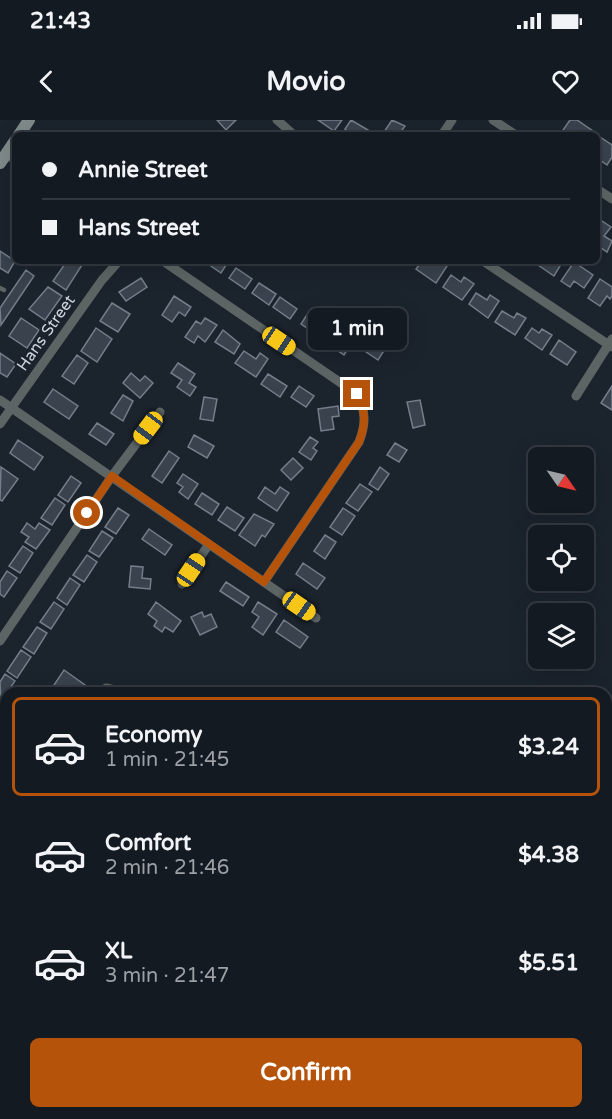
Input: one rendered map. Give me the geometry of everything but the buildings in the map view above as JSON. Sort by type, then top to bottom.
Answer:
[{"type":"street","points":[[277,120],[291,132]]},
{"type":"street","points":[[493,120],[511,132]]},
{"type":"street","name":"Hans Street","points":[[0,424],[102,279],[116,264]]},
{"type":"street","points":[[167,264],[357,394],[363,405],[366,420],[359,442],[264,582]]},
{"type":"street","points":[[488,264],[611,344],[576,396]]},
{"type":"street","points":[[0,400],[316,618]]},
{"type":"street","points":[[0,641],[112,476],[160,412]]},
{"type":"street","points":[[182,584],[209,544]]},
{"type":"route","points":[[87,513],[112,476],[264,582],[359,442],[366,420],[363,405],[357,394]]}]
